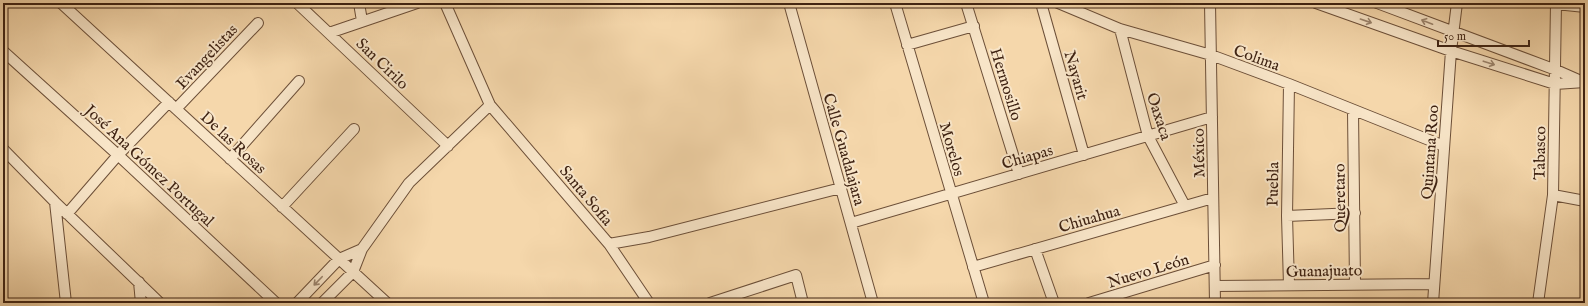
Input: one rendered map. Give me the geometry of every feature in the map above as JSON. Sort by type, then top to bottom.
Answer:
[{"type":"street","name":"De las Rosas","points":[[61,3],[387,303]]},
{"type":"street","name":"San Cirilo","points":[[297,3],[448,146]]},
{"type":"street","points":[[359,3],[362,22]]},
{"type":"street","points":[[329,33],[417,3]]},
{"type":"street","name":"Santa Sofia","points":[[445,3],[490,105],[609,244],[649,237],[841,188]]},
{"type":"street","name":"Calle Guadalajara","points":[[789,3],[873,303]]},
{"type":"street","name":"Morelos","points":[[895,3],[950,194],[984,303]]},
{"type":"street","name":"Hermosillo","points":[[966,3],[1019,174]]},
{"type":"street","name":"Nayarit","points":[[1041,3],[1084,155]]},
{"type":"street","name":"Colima","points":[[1058,3],[1120,29],[1211,56],[1289,84],[1444,146]]},
{"type":"street","name":"México","points":[[1210,3],[1215,303]]},
{"type":"street","points":[[1316,3],[1451,51],[1555,84],[1583,81]]},
{"type":"street","points":[[1377,3],[1583,81]]},
{"type":"street","name":"Quintana Roo","points":[[1432,303],[1451,51],[1457,3]]},
{"type":"street","points":[[1556,3],[1585,7]]},
{"type":"street","name":"Tabasco","points":[[1538,303],[1554,195],[1556,3]]},
{"type":"street","name":"Evangelistas","points":[[67,214],[118,155],[172,106],[258,22]]},
{"type":"street","points":[[907,45],[974,26]]},
{"type":"street","name":"Oaxaca","points":[[1120,29],[1148,136],[1185,206]]},
{"type":"street","name":"José Ana Gómez Portugal","points":[[3,51],[118,155],[276,303]]},
{"type":"street","points":[[230,159],[299,81]]},
{"type":"street","name":"Puebla","points":[[1289,84],[1287,216],[1289,285]]},
{"type":"street","points":[[322,303],[353,272],[362,249],[409,183],[490,105]]},
{"type":"street","name":"Queretaro","points":[[1354,111],[1355,284]]},
{"type":"street","name":"Chiapas","points":[[851,223],[1212,117]]},
{"type":"street","points":[[282,207],[354,129]]},
{"type":"street","points":[[3,149],[67,214],[160,303]]},
{"type":"street","points":[[1554,195],[1585,201]]},
{"type":"street","name":"Chiuahua","points":[[973,267],[1213,198]]},
{"type":"street","points":[[55,202],[66,303]]},
{"type":"street","points":[[1287,216],[1354,213]]},
{"type":"street","points":[[609,244],[649,303]]},
{"type":"street","points":[[297,303],[339,259],[362,249]]},
{"type":"street","points":[[1035,249],[1054,303]]},
{"type":"street","name":"Nuevo León","points":[[1089,303],[1215,265]]},
{"type":"street","points":[[710,303],[796,275],[803,303]]},
{"type":"street","points":[[139,282],[141,303]]},
{"type":"street","name":"Guanajuato","points":[[1215,286],[1434,284]]}]
